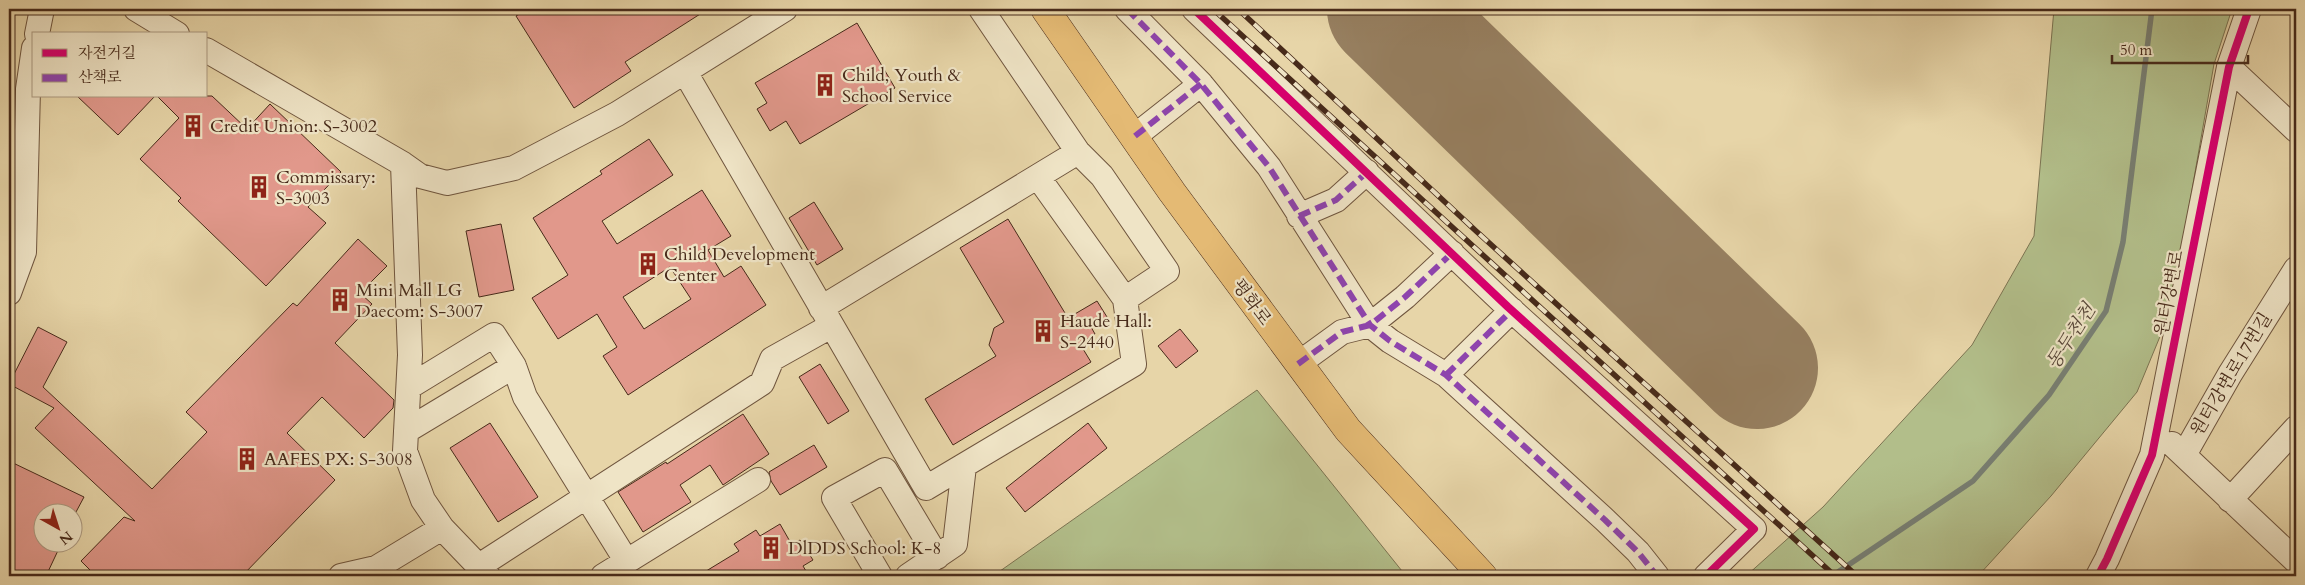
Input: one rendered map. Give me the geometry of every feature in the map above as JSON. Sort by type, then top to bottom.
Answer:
[{"type":"main road","name":"평화로","points":[[1045,9],[1135,136],[1172,192],[1348,430],[1483,576]]},
{"type":"street","points":[[37,32],[42,9]]},
{"type":"street","points":[[136,9],[174,32]]},
{"type":"street","points":[[208,51],[403,164],[420,176],[447,184],[514,168],[616,114],[785,9]]},
{"type":"street","points":[[981,9],[1078,152],[1102,176],[1167,271],[1125,300]]},
{"type":"street","points":[[1127,9],[1201,84],[1269,168],[1370,325],[1390,341],[1446,375],[1605,520],[1638,552],[1657,576]]},
{"type":"street","points":[[1194,9],[1512,310],[1754,529],[1706,576]]},
{"type":"street","name":"원터강변로","points":[[2098,576],[2152,455],[2229,67],[2249,9]]},
{"type":"street","points":[[9,293],[24,252],[18,89],[32,53]]},
{"type":"street","points":[[2229,67],[2296,130]]},
{"type":"street","points":[[685,72],[926,488],[1134,364],[1125,300],[1038,176]]},
{"type":"street","points":[[1135,136],[1201,84]]},
{"type":"street","points":[[403,164],[410,355],[405,451],[424,500],[442,528],[483,571],[588,495],[762,384],[772,359],[826,317],[1038,176],[1078,152]]},
{"type":"street","points":[[1299,216],[1336,200],[1367,172]]},
{"type":"street","points":[[1298,364],[1342,332],[1370,325],[1405,297],[1452,253]]},
{"type":"street","name":"원터강변로17번길","points":[[2184,455],[2230,374],[2296,269]]},
{"type":"street","points":[[1446,375],[1512,310]]},
{"type":"street","points":[[408,387],[494,335],[514,366],[525,397],[588,495],[627,562]]},
{"type":"street","points":[[406,430],[514,366]]},
{"type":"street","points":[[2230,500],[2296,428]]},
{"type":"street","points":[[2157,430],[2296,561]]},
{"type":"street","points":[[908,576],[954,544],[964,466]]},
{"type":"street","points":[[880,576],[834,498],[885,470],[937,557]]},
{"type":"street","points":[[604,576],[758,480]]},
{"type":"street","points":[[341,576],[376,568],[442,528]]},
{"type":"green space","points":[[2054,9],[2232,9],[2214,64],[2171,310],[2137,392],[2051,496],[1978,576],[1746,576],[1823,507],[1972,345],[2034,236]]},
{"type":"green space","points":[[1257,390],[1406,576],[993,576]]},
{"type":"building","points":[[528,9],[708,9],[625,62],[631,71],[574,108],[516,16]]},
{"type":"building","name":"Child, Youth & School Service","points":[[857,23],[895,88],[800,144],[786,121],[770,131],[757,109],[767,103],[755,83]]},
{"type":"building","name":"Commissary: S-3003","points":[[208,96],[212,96],[247,129],[270,104],[341,172],[308,207],[326,223],[266,286],[178,201],[181,198],[140,159],[179,118],[159,98],[208,98]]},
{"type":"building","points":[[79,98],[153,98],[118,135]]},
{"type":"building","points":[[649,139],[673,175],[602,221],[617,244],[702,190],[731,236],[708,250],[724,277],[741,266],[766,305],[628,395],[603,356],[617,347],[597,314],[558,339],[532,298],[568,275],[533,218],[602,174],[600,171]],"holes":[[[670,267],[691,299],[644,329],[623,297]]]},
{"type":"building","points":[[814,202],[843,249],[817,265],[789,218]]},
{"type":"building","name":"Haude Hall: S-2440","points":[[1008,219],[1068,318],[1097,301],[1107,317],[1091,327],[1095,334],[1080,344],[1091,362],[953,445],[925,399],[996,356],[989,345],[994,328],[1004,322],[960,248]]},
{"type":"building","points":[[501,224],[514,290],[479,297],[466,231]]},
{"type":"building","name":"AAFES PX: S-3008","points":[[358,239],[387,266],[360,293],[372,304],[335,343],[394,400],[393,408],[364,438],[322,397],[287,433],[335,480],[242,576],[96,576],[81,561],[124,517],[135,521],[35,428],[54,408],[9,384],[38,327],[67,342],[43,387],[152,489],[207,432],[186,412],[293,303],[297,306]]},
{"type":"building","points":[[1180,329],[1198,351],[1176,368],[1158,346]]},
{"type":"building","points":[[820,364],[849,411],[828,424],[799,377]]},
{"type":"building","points":[[743,414],[769,454],[723,485],[710,465],[680,485],[691,502],[643,532],[618,492],[666,462],[667,464]]},
{"type":"building","points":[[490,423],[538,497],[498,522],[450,448]]},
{"type":"building","points":[[1088,423],[1107,448],[1025,512],[1006,488]]},
{"type":"building","points":[[814,445],[827,467],[780,495],[771,481],[769,472]]},
{"type":"building","points":[[9,461],[84,497],[81,502],[32,502],[32,552],[57,552],[46,576],[9,576]]},
{"type":"building","name":"DlDDS School: K-8","points":[[780,524],[792,545],[800,540],[813,560],[803,566],[809,576],[698,576],[739,551],[734,544],[756,530],[760,536]]},
{"type":"waterway","name":"동두천천","points":[[1832,576],[1973,481],[2049,395],[2106,311],[2123,242],[2152,9]]},
{"type":"runway","points":[[1388,9],[1757,368]]},
{"type":"railway","points":[[1213,9],[1835,576]]},
{"type":"railway","points":[[1238,9],[1476,231],[1857,576]]},
{"type":"marked path","points":[[1127,9],[1201,84],[1269,167],[1370,325],[1390,341],[1446,375],[1605,520],[1638,552],[1657,576]]},
{"type":"marked path","points":[[1135,136],[1201,84]]},
{"type":"marked path","points":[[1299,216],[1336,200],[1367,172]]},
{"type":"marked path","points":[[1298,364],[1342,332],[1370,325],[1405,297],[1452,253]]},
{"type":"marked path","points":[[1446,375],[1512,310]]},
{"type":"cycle path","points":[[1194,9],[1508,307],[1754,529],[1706,576]]},
{"type":"cycle path","points":[[2098,576],[2152,455],[2229,67],[2249,9]]},
{"type":"place","name":"Child, Youth & School Service","points":[[825,85]]},
{"type":"place","name":"Credit Union: S-3002","points":[[193,126]]},
{"type":"place","name":"Commissary: S-3003","points":[[259,187]]},
{"type":"place","name":"Child Development Center","points":[[648,264]]},
{"type":"place","name":"Mini Mall LG Daecom: S-3007","points":[[340,300]]},
{"type":"place","name":"Haude Hall: S-2440","points":[[1043,331]]},
{"type":"place","name":"AAFES PX: S-3008","points":[[247,459]]},
{"type":"place","name":"DlDDS School: K-8","points":[[771,548]]}]
